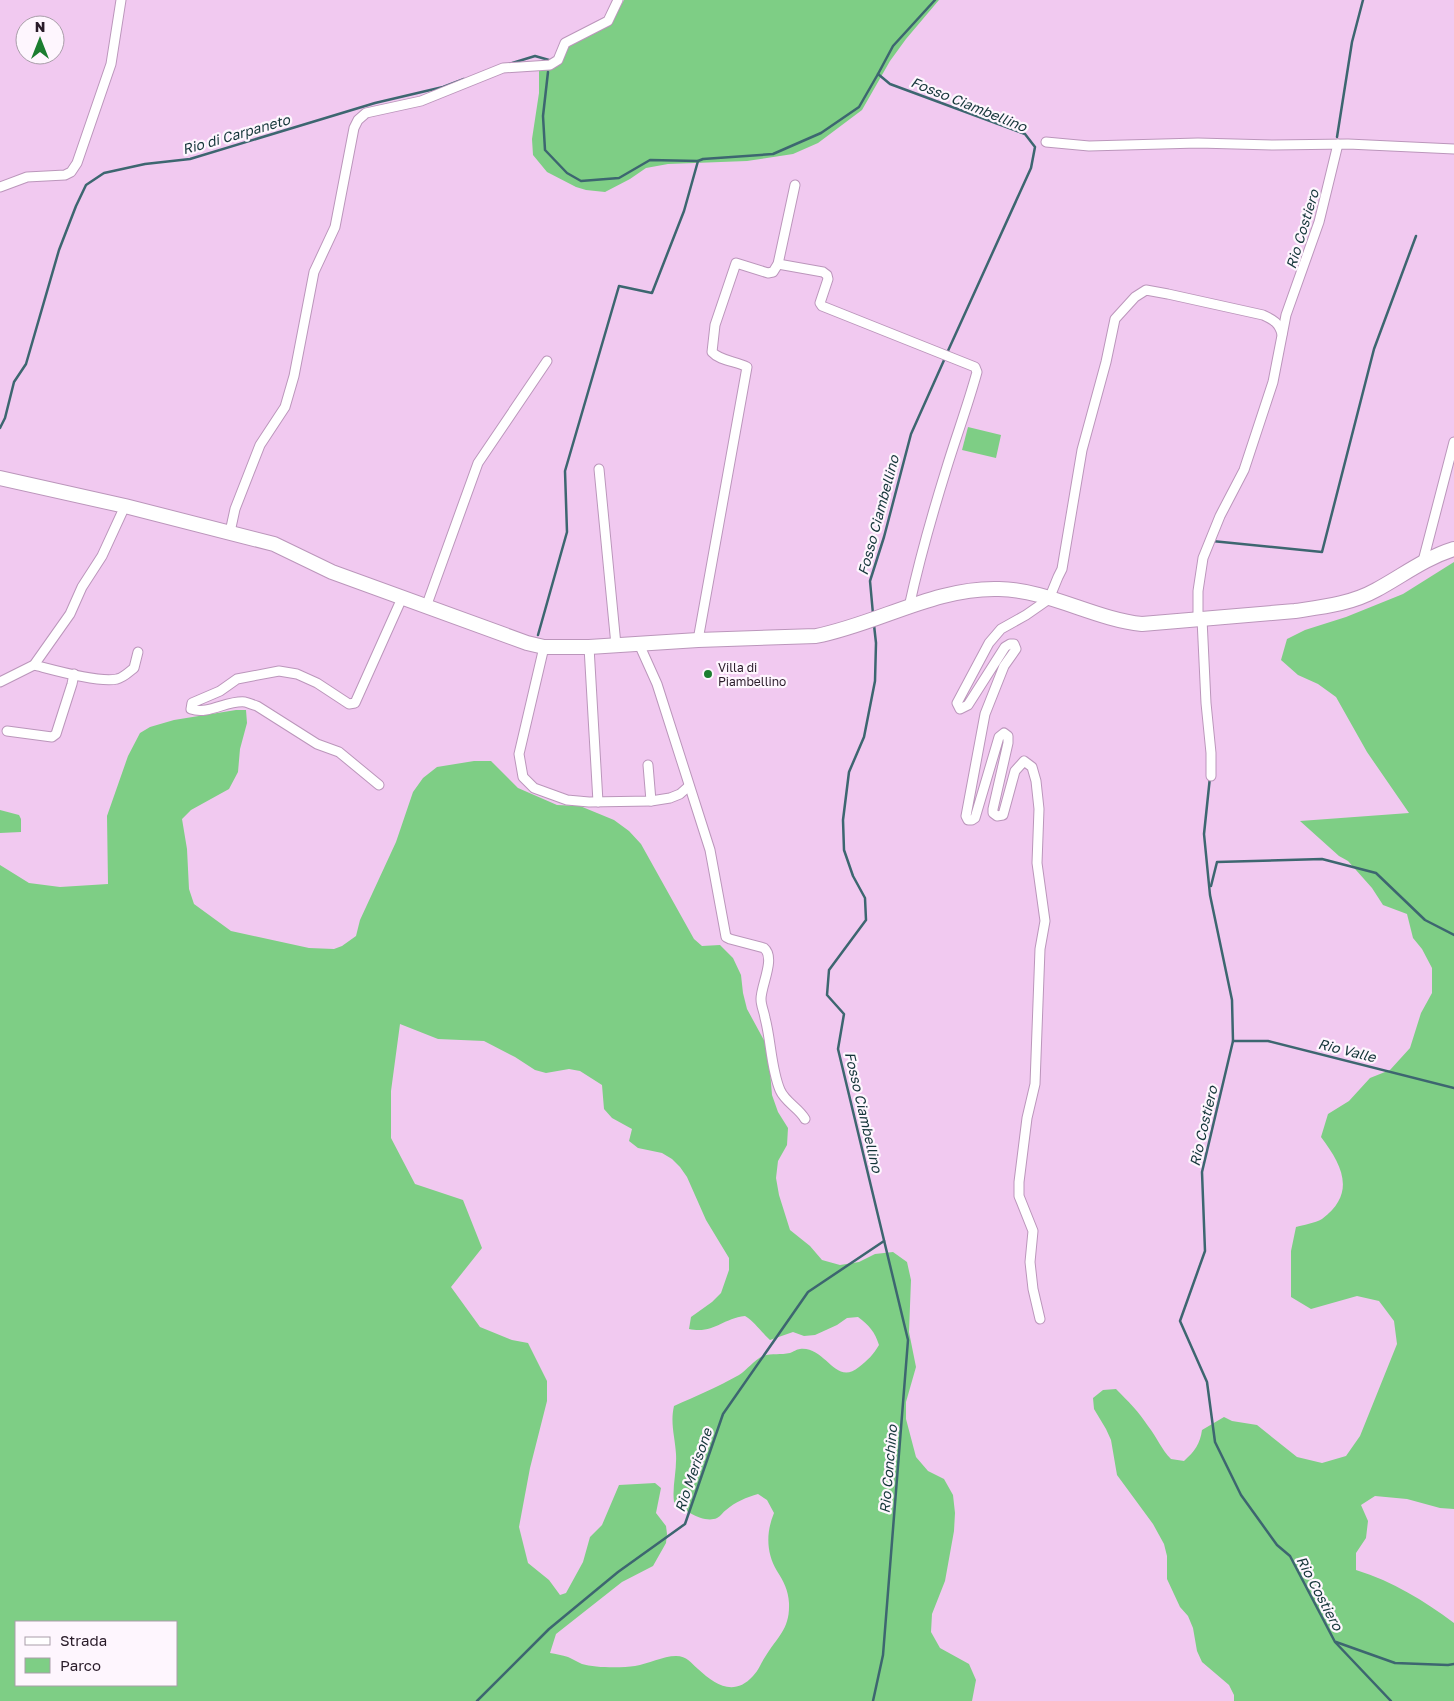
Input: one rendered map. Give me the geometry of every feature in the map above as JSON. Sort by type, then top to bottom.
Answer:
[{"type":"main road","points":[[0,478],[125,506],[274,544],[332,572],[527,643],[544,647],[589,647],[698,640],[816,636],[874,620],[938,596],[985,589],[1020,591],[1121,622],[1142,624],[1294,611],[1351,600],[1375,591],[1423,561],[1454,549]]},
{"type":"street","points":[[0,187],[27,177],[65,175],[74,168],[111,64],[121,0]]},
{"type":"street","points":[[230,532],[236,509],[260,446],[285,407],[294,376],[314,272],[336,227],[354,128],[358,120],[366,113],[421,101],[470,83],[503,68],[550,65],[558,60],[565,43],[608,21],[618,0]]},
{"type":"street","points":[[1046,142],[1089,146],[1198,143],[1393,145],[1454,150]]},
{"type":"street","points":[[1211,776],[1211,754],[1198,591],[1203,558],[1220,516],[1247,462],[1273,382],[1286,315],[1323,209],[1338,144]]},
{"type":"street","points":[[698,640],[747,367],[716,357],[712,352],[715,325],[736,264],[768,273],[773,272],[778,264],[795,185]]},
{"type":"street","points":[[778,264],[824,272],[828,279],[820,303],[822,306],[975,367],[977,372],[969,403],[946,470],[909,607]]},
{"type":"street","points":[[1040,1319],[1033,1289],[1030,1262],[1033,1230],[1019,1196],[1027,1118],[1035,1084],[1040,949],[1045,921],[1037,863],[1039,809],[1036,781],[1032,767],[1024,761],[1016,771],[1003,815],[997,816],[993,813],[992,809],[1008,743],[1008,736],[1004,733],[999,737],[975,818],[968,820],[966,816],[985,714],[1004,666],[1016,649],[1014,644],[1005,647],[968,705],[960,709],[957,704],[989,643],[1001,629],[1050,599],[1062,569],[1082,450],[1106,362],[1115,319],[1135,297],[1146,290],[1263,315],[1276,321],[1280,326],[1282,334]]},
{"type":"street","points":[[426,607],[478,463],[547,361]]},
{"type":"street","points":[[1423,561],[1454,442]]},
{"type":"street","points":[[599,468],[616,645]]},
{"type":"street","points":[[0,682],[34,665],[70,614],[82,587],[102,556],[125,506]]},
{"type":"street","points":[[379,785],[339,752],[317,744],[257,706],[246,702],[237,702],[205,710],[195,710],[192,709],[192,703],[220,691],[237,679],[280,671],[297,674],[349,704],[355,703],[402,598]]},
{"type":"street","points":[[639,644],[657,684],[710,850],[726,937],[764,948],[767,951],[766,978],[761,991],[761,1001],[770,1048],[780,1091],[791,1104],[801,1111],[805,1119]]},
{"type":"street","points":[[544,647],[521,738],[519,762],[523,777],[534,788],[567,800],[598,802],[651,801],[670,798],[680,794],[689,786]]},
{"type":"street","points":[[589,647],[598,802]]},
{"type":"street","points":[[34,665],[106,680],[116,679],[134,668],[138,652]]},
{"type":"street","points":[[7,731],[52,737],[56,734],[74,674]]},
{"type":"street","points":[[648,765],[651,801]]},
{"type":"green space","points":[[624,0],[939,0],[890,61],[862,110],[818,143],[793,154],[747,161],[668,164],[646,168],[605,192],[586,190],[547,172],[533,155],[532,139],[539,93],[539,69],[557,65],[563,59],[567,47],[572,43],[607,26]]},
{"type":"green space","points":[[968,427],[1001,435],[996,458],[962,450]]},
{"type":"green space","points":[[1454,562],[1454,1509],[1440,1508],[1407,1499],[1375,1496],[1361,1505],[1368,1521],[1366,1538],[1356,1553],[1356,1570],[1408,1592],[1454,1623],[1454,1701],[1234,1701],[1234,1695],[1229,1685],[1202,1662],[1197,1651],[1193,1628],[1188,1616],[1180,1607],[1167,1579],[1167,1556],[1164,1544],[1153,1524],[1117,1475],[1111,1440],[1094,1409],[1093,1398],[1103,1390],[1116,1389],[1141,1416],[1171,1459],[1184,1461],[1196,1447],[1202,1430],[1224,1417],[1232,1421],[1257,1425],[1297,1457],[1322,1463],[1346,1456],[1360,1436],[1397,1344],[1394,1321],[1379,1301],[1357,1296],[1311,1309],[1291,1297],[1291,1251],[1296,1227],[1322,1219],[1340,1199],[1343,1189],[1340,1168],[1329,1147],[1321,1137],[1328,1114],[1349,1101],[1370,1078],[1390,1070],[1410,1048],[1421,1013],[1432,993],[1432,968],[1422,949],[1413,938],[1407,914],[1383,905],[1372,888],[1348,861],[1339,856],[1300,821],[1409,813],[1367,752],[1336,697],[1318,684],[1298,675],[1281,660],[1287,639],[1305,630],[1346,617],[1403,594]]},
{"type":"green space","points":[[246,710],[247,723],[240,749],[238,772],[229,789],[191,810],[182,819],[187,849],[189,889],[194,904],[231,931],[309,948],[334,949],[356,936],[360,920],[396,842],[413,792],[423,778],[437,767],[474,761],[491,761],[518,788],[557,805],[580,806],[614,820],[629,831],[641,844],[694,939],[702,946],[720,945],[733,958],[741,975],[747,1009],[765,1042],[769,1059],[772,1095],[778,1112],[788,1128],[787,1145],[778,1161],[776,1178],[779,1195],[790,1230],[810,1246],[822,1260],[840,1265],[859,1262],[875,1254],[893,1252],[907,1262],[911,1280],[909,1332],[916,1367],[906,1402],[906,1419],[916,1457],[928,1471],[944,1479],[953,1495],[955,1513],[954,1531],[945,1581],[932,1614],[931,1632],[940,1648],[969,1664],[976,1680],[972,1701],[0,1701],[0,865],[29,883],[60,887],[108,884],[107,816],[128,756],[140,733],[150,727],[174,720]],"holes":[[[400,1024],[438,1039],[484,1041],[535,1070],[546,1073],[569,1069],[580,1071],[602,1085],[604,1109],[612,1118],[632,1129],[629,1141],[638,1148],[662,1153],[680,1167],[687,1177],[706,1220],[729,1258],[729,1270],[721,1293],[691,1317],[689,1329],[705,1330],[745,1316],[770,1340],[793,1332],[804,1336],[815,1335],[847,1318],[858,1317],[876,1336],[879,1345],[875,1352],[851,1372],[843,1372],[837,1369],[817,1353],[809,1350],[799,1349],[790,1353],[766,1355],[754,1362],[742,1373],[674,1406],[673,1424],[676,1460],[674,1502],[700,1518],[712,1519],[718,1517],[737,1502],[758,1494],[767,1500],[774,1513],[771,1520],[768,1542],[769,1550],[773,1564],[787,1590],[789,1603],[788,1619],[782,1632],[757,1671],[739,1686],[732,1687],[718,1684],[704,1675],[688,1660],[680,1656],[666,1657],[635,1666],[608,1667],[582,1664],[568,1657],[550,1653],[556,1634],[622,1582],[653,1566],[666,1543],[667,1534],[666,1526],[656,1513],[661,1488],[655,1483],[619,1485],[602,1525],[590,1537],[583,1562],[566,1593],[560,1595],[549,1580],[528,1563],[519,1527],[530,1468],[547,1401],[547,1381],[528,1343],[512,1340],[480,1327],[451,1287],[482,1248],[463,1200],[415,1184],[391,1138],[391,1091]]]},
{"type":"green space","points":[[0,810],[19,815],[21,819],[21,832],[0,833]]},
{"type":"waterway","name":"Fosso Ciambellino","points":[[935,0],[893,46],[878,74],[890,84],[1025,134],[1035,147],[1031,168],[947,353]]},
{"type":"waterway","points":[[1337,137],[1352,42],[1363,0]]},
{"type":"waterway","name":"Rio di Carpaneto","points":[[509,64],[535,56],[549,60],[549,62]]},
{"type":"waterway","name":"Rio di Carpaneto","points":[[548,72],[543,116],[545,150],[567,173],[581,181],[619,178],[650,160],[698,161]]},
{"type":"waterway","points":[[538,635],[567,532],[565,471],[619,286],[652,293],[684,211],[698,161],[703,159],[773,154],[821,133],[859,107],[878,74]]},
{"type":"waterway","name":"Rio di Carpaneto","points":[[0,428],[5,418],[14,382],[26,364],[59,250],[86,185],[104,173],[145,164],[190,159],[375,103],[443,87],[464,79]]},
{"type":"waterway","points":[[1212,541],[1322,552],[1374,349],[1416,236]]},
{"type":"waterway","name":"Fosso Ciambellino","points":[[873,614],[870,581],[884,537],[911,434],[945,358]]},
{"type":"waterway","name":"Fosso Ciambellino","points":[[873,1701],[883,1655],[908,1340],[838,1049],[844,1014],[827,995],[829,970],[866,920],[865,898],[853,876],[844,850],[843,820],[849,772],[864,737],[875,681],[876,643],[874,625]]},
{"type":"waterway","name":"Rio Costiero","points":[[1210,777],[1204,834],[1210,895],[1232,1000],[1233,1041],[1202,1172],[1205,1251],[1180,1321],[1207,1382],[1215,1442],[1241,1495],[1277,1545],[1290,1556],[1335,1642],[1391,1701]]},
{"type":"waterway","points":[[1211,886],[1217,862],[1322,859],[1376,873],[1425,920],[1454,935]]},
{"type":"waterway","name":"Rio Valle","points":[[1233,1041],[1268,1041],[1454,1088]]},
{"type":"waterway","name":"Rio Merisone","points":[[477,1701],[549,1629],[618,1572],[685,1524],[723,1414],[808,1292],[884,1241]]},
{"type":"waterway","points":[[1336,1642],[1395,1663],[1454,1664]]},
{"type":"place","name":"Villa di Piambellino","points":[[708,674]]},
{"type":"water label","name":"Rio Conchino","points":[[888,1469]]}]
